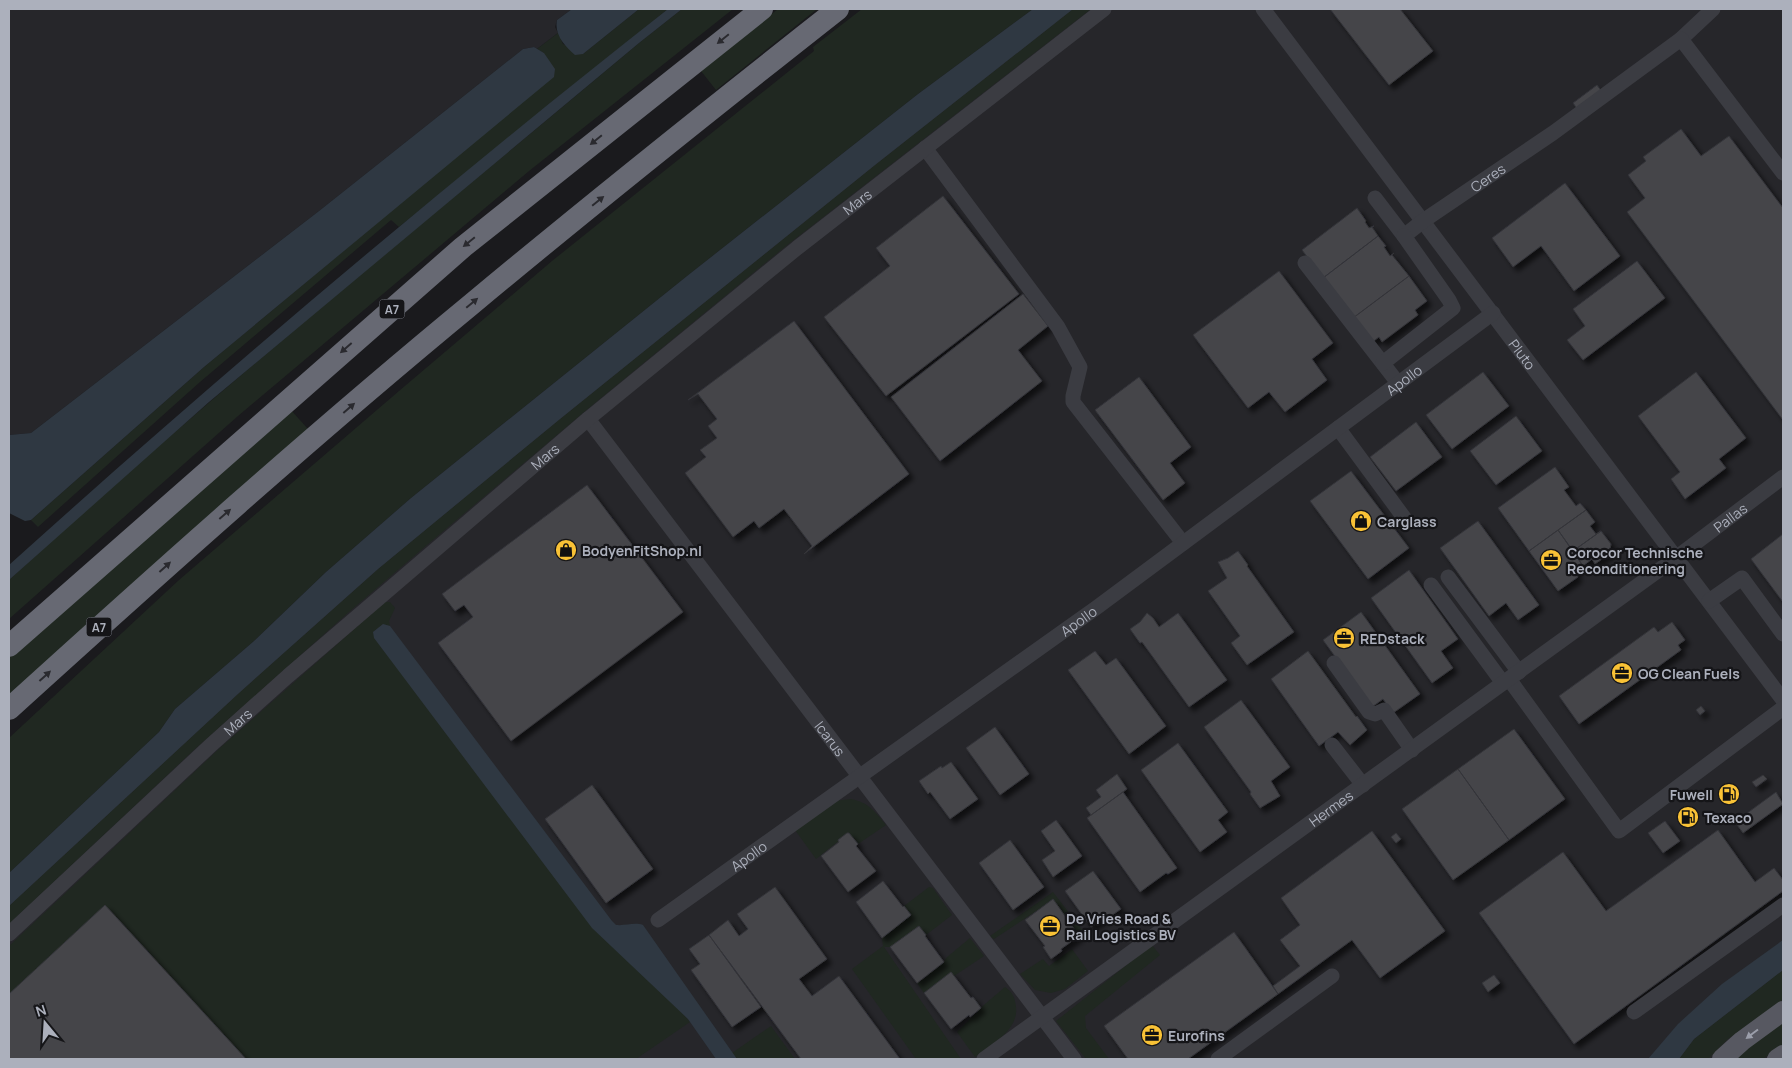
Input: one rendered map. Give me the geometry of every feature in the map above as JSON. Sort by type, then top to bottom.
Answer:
[{"type":"highway","name":"A7","points":[[9,646],[463,247],[762,9]]},
{"type":"highway","name":"A7","points":[[9,709],[188,546],[472,303],[838,9]]},
{"type":"main road","points":[[1722,1059],[1742,1041],[1783,1011]]},
{"type":"main road","points":[[1777,1059],[1783,1055]]},
{"type":"street","name":"Mars","points":[[9,934],[211,745],[288,676],[588,419],[797,248],[1104,9]]},
{"type":"street","name":"Pluto","points":[[1263,9],[1783,700]]},
{"type":"street","name":"Ceres","points":[[1404,236],[1423,221],[1553,133],[1681,39],[1713,9]]},
{"type":"street","points":[[1681,39],[1783,173]]},
{"type":"street","points":[[925,148],[1058,327],[1080,367],[1073,402],[1183,543]]},
{"type":"street","points":[[1374,198],[1404,236],[1453,308],[1383,363]]},
{"type":"street","points":[[1305,263],[1398,383]]},
{"type":"street","name":"Apollo","points":[[658,920],[1096,608],[1492,313]]},
{"type":"street","name":"Icarus","points":[[588,419],[1074,1059]]},
{"type":"street","points":[[1338,428],[1405,519]]},
{"type":"street","name":"Pallas","points":[[1677,557],[1783,478]]},
{"type":"street","name":"Hermes","points":[[984,1059],[1677,557]]},
{"type":"street","points":[[1448,577],[1511,678],[1619,831],[1783,708]]},
{"type":"street","points":[[1709,601],[1742,578],[1783,634]]},
{"type":"street","points":[[1431,585],[1511,678]]},
{"type":"street","points":[[1334,663],[1369,712],[1375,714],[1384,710],[1412,750]]},
{"type":"street","points":[[1332,745],[1363,785]]},
{"type":"street","points":[[1634,1012],[1783,905]]},
{"type":"street","points":[[1218,1059],[1332,976]]},
{"type":"shaded area","points":[[9,9],[572,9],[557,20],[555,27],[558,33],[537,49],[534,47],[523,49],[319,211],[31,433],[9,435]]},
{"type":"shaded area","points":[[572,9],[639,9],[583,54],[575,55],[561,40],[557,31],[557,20]]},
{"type":"shaded area","points":[[639,9],[668,9],[399,227],[391,220],[200,382],[38,527],[31,520],[204,367],[353,243],[544,53],[537,49],[558,33],[563,44],[583,54]]},
{"type":"shaded area","points":[[668,9],[682,9],[209,402],[9,580],[9,565],[170,422],[416,213]]},
{"type":"shaded area","points":[[682,9],[733,9],[529,171],[238,416],[9,619],[9,580],[86,510],[163,442],[400,241]]},
{"type":"shaded area","points":[[778,9],[817,9],[716,90],[701,71]]},
{"type":"shaded area","points":[[862,9],[1033,9],[918,94],[687,276],[411,498],[326,572],[254,641],[175,709],[159,732],[9,873],[9,738],[179,580],[399,391],[552,261],[814,51],[813,47]]},
{"type":"shaded area","points":[[1033,9],[1073,9],[875,165],[560,419],[378,569],[239,693],[9,906],[9,873],[159,732],[175,709],[254,641],[326,572],[411,498],[687,276],[918,94]]},
{"type":"shaded area","points":[[1053,9],[1783,9],[1783,1059],[9,1059],[9,897],[419,523]]},
{"type":"shaded area","points":[[1073,9],[1091,9],[786,246],[584,412],[349,612],[195,749],[9,924],[9,906],[239,693],[378,569],[560,419],[875,165]]},
{"type":"shaded area","points":[[534,47],[544,53],[555,69],[554,77],[204,367],[31,520],[25,521],[9,513],[9,435],[31,433],[319,211],[523,49]]},
{"type":"shaded area","points":[[290,409],[308,429],[9,696],[9,657]]},
{"type":"shaded area","points":[[385,602],[390,602],[395,608],[389,621],[390,626],[383,624],[373,632],[690,1022],[636,1059],[9,1059],[9,946],[222,746]]},
{"type":"shaded area","points":[[383,624],[390,626],[612,921],[616,925],[643,925],[737,1059],[716,1059],[688,1019],[592,928],[374,638],[373,632]]},
{"type":"shaded area","points":[[851,799],[871,808],[886,825],[858,844],[849,833],[816,859],[795,830],[834,801]]},
{"type":"shaded area","points":[[929,887],[933,888],[952,915],[926,935],[919,926],[890,947],[884,947],[961,1059],[916,1059],[852,969],[883,946],[882,938],[911,915],[904,906]]},
{"type":"shaded area","points":[[1053,892],[1083,931],[1079,936],[1053,900],[994,939],[990,936]]},
{"type":"shaded area","points":[[970,938],[984,956],[954,976],[951,973],[924,993],[917,983]]},
{"type":"shaded area","points":[[1783,940],[1783,970],[1694,1039],[1679,1059],[1648,1059],[1678,1024],[1722,984]]},
{"type":"shaded area","points":[[1152,945],[1160,955],[1085,1016],[1086,1028],[1109,1059],[1086,1059],[1056,1021]]},
{"type":"shaded area","points":[[1072,949],[1088,971],[1065,989],[1051,993],[1035,990],[1020,974],[1043,959],[1049,966]]},
{"type":"shaded area","points":[[1783,970],[1783,1000],[1728,1039],[1708,1059],[1679,1059],[1694,1039]]},
{"type":"shaded area","points":[[1005,987],[1012,993],[1015,1001],[1016,1015],[1013,1023],[1003,1036],[975,1057],[957,1032]]},
{"type":"shaded area","points":[[1783,1021],[1783,1045],[1763,1059],[1734,1059]]},
{"type":"shaded area","points":[[771,1026],[795,1059],[737,1059],[732,1053]]},
{"type":"building","points":[[1330,9],[1400,9],[1433,51],[1389,85]]},
{"type":"building","points":[[1597,85],[1602,92],[1578,110],[1573,103]]},
{"type":"building","points":[[1681,129],[1701,156],[1729,136],[1783,208],[1783,420],[1627,212],[1645,198],[1628,175],[1646,161],[1643,157]]},
{"type":"building","points":[[1565,183],[1620,256],[1574,291],[1541,246],[1513,267],[1492,238]]},
{"type":"building","points":[[943,196],[1019,294],[886,396],[824,317],[890,266],[876,248]]},
{"type":"building","points":[[1357,208],[1369,228],[1374,226],[1372,227],[1378,236],[1323,278],[1302,250]]},
{"type":"building","points":[[1378,236],[1386,246],[1384,247],[1390,256],[1394,253],[1392,255],[1409,276],[1353,318],[1323,278]]},
{"type":"building","points":[[1637,261],[1665,298],[1583,360],[1567,340],[1585,326],[1573,309]]},
{"type":"building","points":[[1279,271],[1333,343],[1312,359],[1327,380],[1285,412],[1269,392],[1248,408],[1193,335]]},
{"type":"building","points":[[1409,276],[1427,301],[1415,310],[1418,315],[1382,342],[1379,337],[1371,343],[1353,318]]},
{"type":"building","points":[[1023,294],[1048,326],[1018,350],[1042,381],[940,461],[891,397]]},
{"type":"building","points":[[794,321],[909,474],[804,554],[812,546],[784,509],[759,528],[754,521],[733,537],[685,473],[706,457],[700,450],[717,438],[708,426],[717,419],[698,394],[688,400]]},
{"type":"building","points":[[1483,372],[1509,406],[1452,449],[1426,415]]},
{"type":"building","points":[[1696,372],[1746,438],[1719,459],[1726,468],[1685,499],[1671,479],[1680,472],[1638,416]]},
{"type":"building","points":[[1139,377],[1191,447],[1170,463],[1185,483],[1163,500],[1095,410]]},
{"type":"building","points":[[1516,416],[1542,451],[1496,485],[1470,451]]},
{"type":"building","points":[[1416,422],[1442,457],[1396,491],[1370,457]]},
{"type":"building","points":[[1555,467],[1569,487],[1564,490],[1576,506],[1580,503],[1586,510],[1529,551],[1498,508]]},
{"type":"building","points":[[1351,471],[1409,548],[1368,579],[1310,501]]},
{"type":"building","points":[[587,485],[683,612],[511,741],[438,643],[473,617],[464,605],[455,611],[442,594]]},
{"type":"building","points":[[1586,510],[1595,522],[1590,526],[1596,534],[1601,531],[1573,551],[1558,530]]},
{"type":"building","points":[[1478,521],[1539,605],[1518,620],[1506,603],[1489,616],[1440,548]]},
{"type":"building","points":[[1558,530],[1583,566],[1574,572],[1578,577],[1558,591],[1529,551]]},
{"type":"building","points":[[1601,531],[1611,544],[1609,554],[1595,564],[1592,559],[1583,566],[1573,551]]},
{"type":"building","points":[[1783,534],[1783,602],[1751,559]]},
{"type":"building","points":[[1238,551],[1294,632],[1247,665],[1231,643],[1240,636],[1208,591],[1227,578],[1218,562]]},
{"type":"building","points":[[1409,570],[1458,639],[1441,651],[1453,668],[1432,683],[1371,598]]},
{"type":"building","points":[[1361,612],[1420,694],[1393,713],[1383,699],[1372,707],[1323,640]]},
{"type":"building","points":[[1147,613],[1159,627],[1178,613],[1227,680],[1189,707],[1142,642],[1140,643],[1130,629],[1140,622]]},
{"type":"building","points":[[1672,622],[1685,640],[1678,645],[1681,650],[1579,724],[1559,696],[1654,627],[1658,632]]},
{"type":"building","points":[[1095,651],[1106,665],[1116,658],[1166,726],[1129,754],[1068,670]]},
{"type":"building","points":[[1308,651],[1367,730],[1350,745],[1338,732],[1319,746],[1271,679]]},
{"type":"building","points":[[1241,700],[1290,767],[1271,781],[1280,796],[1260,808],[1250,794],[1251,792],[1204,727]]},
{"type":"building","points":[[1701,706],[1705,711],[1700,715],[1696,710]]},
{"type":"building","points":[[995,727],[1029,774],[1000,795],[966,748]]},
{"type":"building","points":[[1514,729],[1565,799],[1509,840],[1458,769]]},
{"type":"building","points":[[1178,743],[1228,812],[1218,820],[1227,832],[1200,852],[1141,770]]},
{"type":"building","points":[[951,762],[978,799],[950,819],[930,792],[928,794],[919,781],[941,766],[942,768]]},
{"type":"building","points":[[1458,769],[1509,840],[1453,880],[1402,809]]},
{"type":"building","points":[[1117,774],[1127,789],[1091,815],[1086,808],[1101,797],[1096,790]]},
{"type":"building","points":[[1763,775],[1767,779],[1756,787],[1752,782]]},
{"type":"building","points":[[592,785],[653,869],[606,903],[545,819]]},
{"type":"building","points":[[1123,792],[1177,868],[1168,874],[1166,873],[1140,892],[1087,818]]},
{"type":"building","points":[[1776,792],[1783,804],[1743,833],[1735,822]]},
{"type":"building","points":[[1056,820],[1082,856],[1053,877],[1042,860],[1055,851],[1041,831]]},
{"type":"building","points":[[1665,821],[1680,841],[1663,853],[1648,833]]},
{"type":"building","points":[[1718,830],[1755,882],[1774,868],[1783,880],[1783,891],[1574,1044],[1479,913],[1563,852],[1606,911]]},
{"type":"building","points":[[1372,831],[1445,931],[1380,978],[1352,940],[1278,994],[1273,986],[1300,966],[1280,940],[1300,925],[1281,898]]},
{"type":"building","points":[[847,833],[858,844],[856,846],[876,871],[848,892],[821,856]]},
{"type":"building","points":[[1396,833],[1401,839],[1396,843],[1391,837]]},
{"type":"building","points":[[1010,840],[1044,887],[1013,910],[979,863]]},
{"type":"building","points":[[1093,871],[1121,909],[1091,927],[1065,891]]},
{"type":"building","points":[[883,881],[911,915],[882,938],[856,902]]},
{"type":"building","points":[[775,887],[827,959],[799,979],[812,996],[839,976],[900,1059],[801,1059],[709,935],[728,920],[739,936],[748,929],[737,914]]},
{"type":"building","points":[[1053,899],[1079,936],[1051,959],[1043,947],[1045,946],[1025,920]]},
{"type":"building","points":[[105,905],[246,1059],[9,1059],[9,994]]},
{"type":"building","points":[[919,926],[944,962],[917,983],[890,947]]},
{"type":"building","points":[[1234,932],[1278,994],[1188,1059],[1128,1059],[1104,1026]]},
{"type":"building","points":[[709,935],[761,1007],[732,1027],[691,970],[700,964],[689,949]]},
{"type":"building","points":[[951,972],[981,1008],[951,1029],[924,993]]},
{"type":"building","points":[[1494,975],[1500,983],[1488,992],[1482,983]]},
{"type":"place","name":"Carglass","points":[[1361,521]]},
{"type":"place","name":"BodyenFitShop.nl","points":[[566,550]]},
{"type":"place","name":"Corocor Technische Reconditionering","points":[[1551,560]]},
{"type":"place","name":"REDstack","points":[[1344,638]]},
{"type":"place","name":"OG Clean Fuels","points":[[1622,673]]},
{"type":"place","name":"Fuwell","points":[[1729,794]]},
{"type":"place","name":"Texaco","points":[[1688,817]]},
{"type":"place","name":"De Vries Road & Rail Logistics BV","points":[[1050,926]]},
{"type":"place","name":"Eurofins","points":[[1152,1035]]}]
